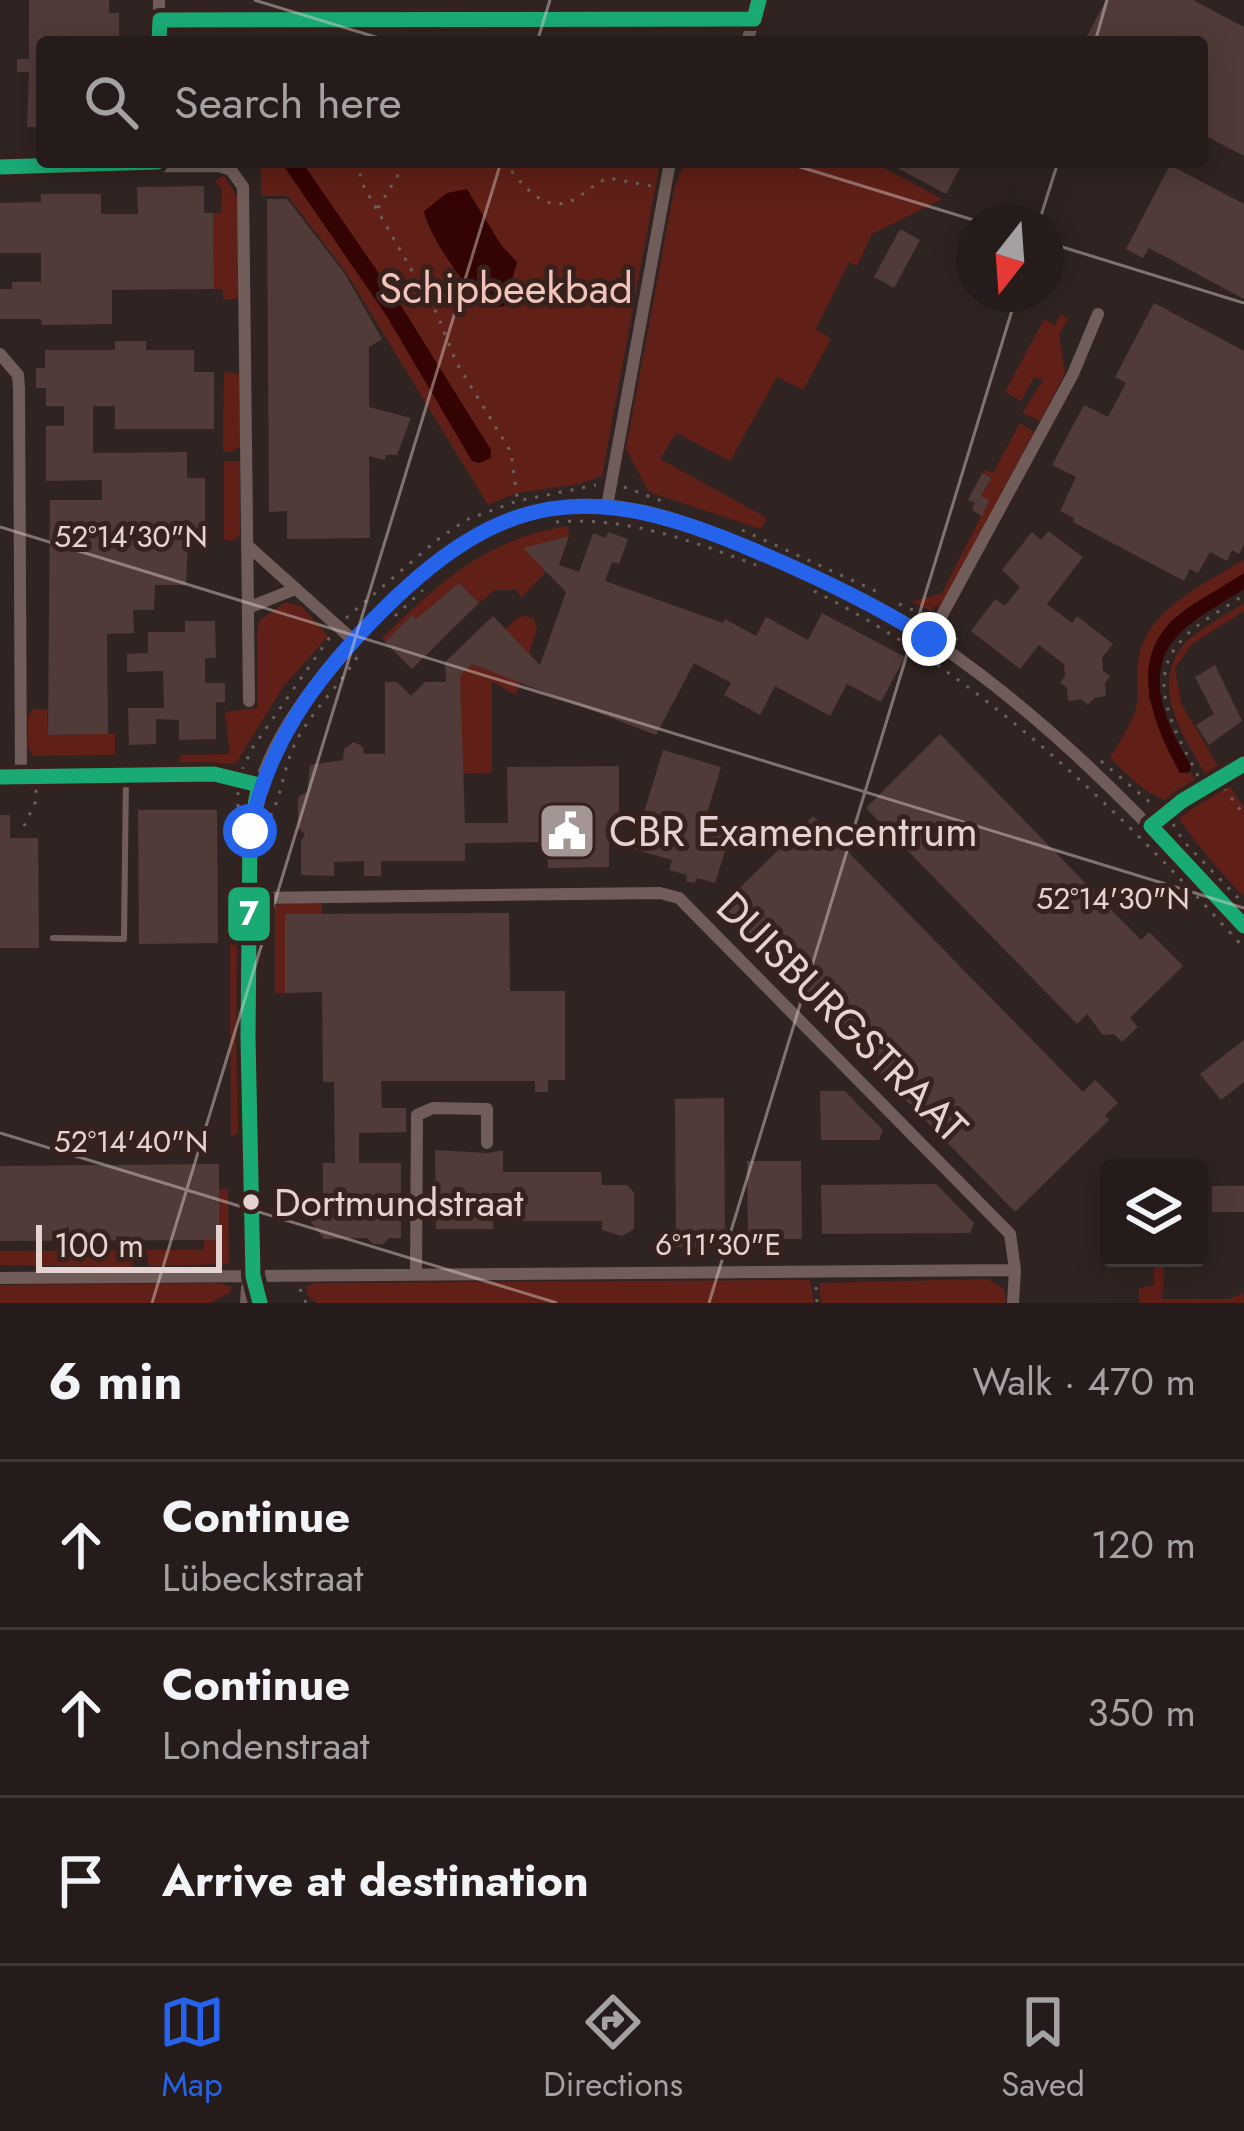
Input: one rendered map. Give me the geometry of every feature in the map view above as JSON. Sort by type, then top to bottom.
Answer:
[{"type":"street","points":[[159,0],[159,36]]},
{"type":"street","points":[[749,36],[760,0]]},
{"type":"street","points":[[160,20],[754,19]]},
{"type":"street","points":[[0,167],[36,166]]},
{"type":"street","points":[[226,168],[243,187],[249,701]]},
{"type":"street","points":[[607,506],[669,168]]},
{"type":"street","points":[[929,639],[1072,374],[1098,314]]},
{"type":"street","points":[[3,356],[18,375],[19,389],[21,776]]},
{"type":"street","points":[[260,1303],[253,1276],[249,898],[250,844],[259,785],[295,714],[398,593],[467,538],[532,512],[575,505],[659,515],[740,544],[868,602],[929,639],[1090,768],[1244,926]]},
{"type":"street","points":[[248,545],[358,644]]},
{"type":"street","points":[[248,608],[295,590]]},
{"type":"street","points":[[1151,826],[1244,764]]},
{"type":"street","points":[[0,776],[214,775],[259,785]]},
{"type":"street","name":"DUISBURGSTRAAT","points":[[249,898],[660,893],[679,898],[1014,1231],[1013,1303]]},
{"type":"street","points":[[416,1275],[417,1115],[433,1108],[487,1108],[487,1143]]},
{"type":"street","points":[[0,1278],[1015,1270]]},
{"type":"street","points":[[246,1303],[253,1276]]},
{"type":"lane","points":[[53,938],[124,939],[126,776]]},
{"type":"path","points":[[359,168],[377,210],[415,271],[456,362],[511,452],[517,500]]},
{"type":"path","points":[[377,210],[402,168]]},
{"type":"path","points":[[509,168],[530,192],[552,204],[572,201],[608,178],[664,189]]},
{"type":"path","points":[[358,644],[295,742],[272,814],[250,844],[238,817],[240,780],[253,747],[338,627],[437,540],[466,520],[517,500],[610,485],[666,503]]},
{"type":"path","points":[[556,522],[599,520],[640,527],[769,570]]},
{"type":"path","points":[[725,524],[883,595]]},
{"type":"path","points":[[387,624],[430,583]]},
{"type":"path","points":[[805,586],[924,653],[1053,756],[1148,845],[1244,948]]},
{"type":"path","points":[[1204,788],[1169,718],[1165,674],[1179,641],[1244,595]]},
{"type":"path","points":[[898,603],[955,634],[962,645]]},
{"type":"path","points":[[1087,748],[1165,815],[1191,850],[1244,904]]},
{"type":"path","points":[[1218,779],[1244,815]]},
{"type":"path","points":[[24,826],[36,801]]},
{"type":"path","points":[[815,1274],[817,1303]]},
{"type":"path","points":[[300,1276],[306,1303]]},
{"type":"green space","name":"Schipbeekbad","points":[[261,168],[659,168],[602,476],[516,493],[488,505],[347,274],[288,196],[261,196]]},
{"type":"green space","points":[[682,168],[884,168],[942,199],[872,234],[857,266],[849,262],[816,329],[831,339],[803,390],[777,377],[730,461],[676,433],[660,459],[767,518],[761,529],[649,492],[626,449],[675,185]]},
{"type":"green space","points":[[224,175],[238,198],[239,295],[223,300],[223,289],[214,289],[213,213],[221,213],[222,189],[215,181]]},
{"type":"green space","points":[[1061,314],[1068,319],[1059,335],[1065,374],[1040,421],[1022,413],[1043,380],[1034,377],[1021,401],[1005,392],[1044,319],[1055,325]]},
{"type":"green space","points":[[224,372],[239,374],[240,446],[232,452],[223,452]]},
{"type":"green space","points":[[1020,423],[1034,432],[940,608],[935,606],[932,611],[911,602],[942,593],[989,501],[981,496],[991,478],[983,473],[993,473]]},
{"type":"green space","points":[[224,461],[240,461],[240,535],[232,541],[224,540]]},
{"type":"green space","points":[[568,526],[569,536],[524,548],[546,572],[521,598],[517,590],[495,590],[479,603],[459,583],[416,619],[412,615],[385,642],[382,638],[466,566],[512,541]]},
{"type":"green space","points":[[1244,560],[1244,573],[1172,620],[1148,697],[1186,774],[1190,772],[1197,781],[1166,801],[1143,788],[1110,758],[1136,708],[1140,652],[1150,629],[1173,605]]},
{"type":"green space","points":[[286,602],[301,606],[328,636],[283,687],[236,763],[181,767],[180,755],[230,754],[225,712],[258,708],[260,620]]},
{"type":"green space","points":[[1244,603],[1244,611],[1192,644],[1175,668],[1181,703],[1219,768],[1207,777],[1174,714],[1169,680],[1173,663],[1188,640]]},
{"type":"green space","points":[[525,616],[533,618],[537,628],[515,695],[492,681],[492,773],[461,774],[460,676],[472,664],[517,680],[505,630]]},
{"type":"green space","points":[[34,709],[47,709],[48,734],[115,734],[115,755],[33,756],[28,746],[28,716]]},
{"type":"green space","points":[[1219,785],[1222,789],[1229,785],[1244,807],[1244,897],[1179,818],[1189,811],[1185,805]]},
{"type":"green space","points":[[322,901],[322,914],[285,915],[285,993],[275,993],[275,905]]},
{"type":"green space","points":[[230,943],[242,944],[243,1129],[231,1137]]},
{"type":"green space","points":[[219,1189],[228,1189],[229,1264],[149,1266],[146,1250],[203,1250],[204,1240],[219,1240]]},
{"type":"green space","points":[[134,1250],[132,1267],[0,1265],[0,1251]]},
{"type":"green space","points":[[1154,1267],[1164,1267],[1162,1299],[1229,1299],[1243,1293],[1244,1303],[1139,1303],[1139,1288],[1154,1285]]},
{"type":"green space","points":[[987,1279],[1004,1289],[1006,1303],[821,1303],[819,1283]]},
{"type":"green space","points":[[810,1280],[814,1303],[317,1303],[306,1287],[314,1283]]},
{"type":"green space","points":[[218,1283],[232,1287],[230,1293],[209,1303],[0,1303],[0,1285]]},
{"type":"shaded area","points":[[285,168],[306,168],[400,304],[491,450],[491,458],[472,461],[386,315]]},
{"type":"shaded area","points":[[467,189],[517,262],[505,306],[491,307],[479,299],[450,262],[427,221],[424,211],[447,193]]},
{"type":"shaded area","points":[[1244,573],[1244,589],[1189,625],[1165,655],[1160,671],[1163,704],[1191,765],[1190,772],[1180,773],[1154,716],[1148,675],[1151,655],[1174,619]]},
{"type":"building","points":[[29,0],[109,0],[109,13],[119,13],[119,36],[36,36],[36,127],[27,127],[29,72],[17,72],[17,59],[29,59]]},
{"type":"building","points":[[1106,0],[1193,0],[1244,27],[1244,156],[1208,137],[1208,36],[1087,36]]},
{"type":"building","points":[[897,168],[960,168],[946,194]]},
{"type":"building","points":[[1168,168],[1176,168],[1244,204],[1244,299],[1149,248],[1143,258],[1126,249]]},
{"type":"building","points":[[204,186],[204,213],[213,213],[214,289],[112,290],[112,324],[42,325],[41,319],[0,319],[0,289],[12,289],[12,282],[41,282],[41,253],[0,253],[0,203],[41,202],[41,194],[101,194],[101,214],[138,214],[137,187]]},
{"type":"building","points":[[267,199],[287,199],[345,274],[382,339],[369,347],[369,407],[411,418],[397,455],[386,455],[385,460],[369,456],[370,538],[287,539],[287,511],[269,512]]},
{"type":"building","points":[[900,229],[920,240],[894,288],[874,277]]},
{"type":"building","points":[[1154,303],[1244,351],[1244,545],[1239,554],[1232,550],[1227,561],[1210,552],[1198,573],[1190,569],[1184,581],[1060,511],[1076,477],[1052,465],[1084,405],[1108,417],[1126,383],[1115,377]]},
{"type":"building","points":[[115,341],[146,341],[146,350],[194,350],[194,372],[214,372],[214,429],[115,429],[115,406],[93,406],[93,453],[187,452],[187,478],[205,478],[205,540],[188,540],[186,585],[155,585],[154,610],[133,610],[134,633],[107,634],[108,734],[48,735],[50,500],[102,500],[102,480],[46,481],[46,426],[64,426],[64,406],[46,406],[46,388],[36,388],[36,368],[45,368],[45,350],[115,350]]},
{"type":"building","points":[[982,473],[991,478],[981,496],[989,500],[982,516],[968,500]]},
{"type":"building","points":[[1048,531],[1083,557],[1047,604],[1072,623],[1077,616],[1113,644],[1102,658],[1103,671],[1110,676],[1106,696],[1088,705],[1081,699],[1068,701],[1067,688],[1060,683],[1064,664],[1039,645],[1020,669],[971,631],[995,599],[1005,606],[1020,587],[1002,570],[1032,532],[1041,540]]},
{"type":"building","points":[[608,532],[628,539],[619,564],[612,562],[605,581],[723,623],[725,619],[756,636],[766,617],[808,640],[822,613],[905,657],[881,702],[847,684],[830,716],[775,686],[760,715],[724,695],[731,683],[694,663],[656,735],[472,664],[460,676],[465,823],[508,823],[507,767],[619,766],[619,841],[609,842],[609,867],[548,868],[547,842],[465,843],[465,861],[381,861],[381,876],[364,876],[364,861],[334,862],[334,876],[301,875],[305,834],[298,828],[298,797],[307,792],[310,765],[343,760],[344,749],[354,742],[363,747],[364,754],[385,754],[385,682],[397,682],[411,696],[425,682],[446,682],[445,662],[493,616],[540,665],[566,592],[523,548],[569,536],[559,565],[579,572],[593,533],[606,538]]},
{"type":"building","points":[[459,583],[479,603],[412,669],[385,642],[412,615],[416,619]]},
{"type":"building","points":[[185,621],[215,621],[216,658],[205,658],[205,683],[225,683],[225,702],[216,702],[216,739],[179,740],[179,720],[156,719],[156,744],[129,745],[128,708],[164,708],[163,671],[127,672],[127,654],[148,653],[148,632],[185,632]]},
{"type":"building","points":[[1215,665],[1242,721],[1209,745],[1196,725],[1214,714],[1195,677]]},
{"type":"building","points":[[940,734],[1141,940],[1149,932],[1183,966],[1130,1018],[1138,1027],[1122,1042],[1114,1034],[1103,1035],[1087,1014],[1077,1024],[866,808]]},
{"type":"building","points":[[663,750],[721,767],[705,820],[732,829],[715,883],[697,878],[695,883],[686,881],[687,875],[669,870],[672,860],[633,849]]},
{"type":"building","points":[[138,810],[217,810],[218,943],[139,944]]},
{"type":"building","points":[[0,815],[10,815],[10,838],[38,838],[39,948],[0,948]]},
{"type":"building","points":[[813,816],[1083,1092],[1095,1080],[1118,1103],[1105,1115],[1109,1120],[1015,1212],[719,908]]},
{"type":"building","points":[[509,913],[510,991],[565,991],[565,1080],[548,1080],[548,1092],[535,1092],[535,1081],[381,1081],[382,1108],[406,1108],[406,1132],[359,1133],[359,1163],[401,1163],[401,1238],[389,1238],[383,1244],[367,1238],[324,1239],[307,1217],[323,1200],[323,1163],[335,1163],[334,1082],[323,1082],[322,992],[285,993],[285,914]]},
{"type":"building","points":[[1244,1040],[1244,1082],[1221,1100],[1200,1074]]},
{"type":"building","points":[[820,1091],[845,1091],[883,1130],[879,1140],[821,1140]]},
{"type":"building","points":[[724,1098],[725,1247],[676,1247],[675,1099]]},
{"type":"building","points":[[435,1150],[503,1150],[503,1172],[601,1172],[602,1185],[627,1185],[634,1193],[634,1229],[622,1236],[602,1230],[602,1221],[514,1221],[514,1193],[492,1193],[493,1229],[436,1229]]},
{"type":"building","points":[[747,1161],[801,1161],[802,1239],[748,1239]]},
{"type":"building","points":[[219,1164],[219,1240],[0,1241],[0,1166]]},
{"type":"building","points":[[936,1184],[974,1223],[970,1233],[822,1234],[821,1185]]},
{"type":"building","points":[[1212,1186],[1244,1186],[1244,1212],[1212,1212]]},
{"type":"transit line","name":"7","points":[[159,36],[160,20],[754,19],[759,0]]},
{"type":"transit line","name":"7","points":[[0,167],[36,166]]},
{"type":"transit line","name":"7","points":[[1244,764],[1182,801],[1151,826],[1244,926]]},
{"type":"transit line","name":"7","points":[[0,777],[214,774],[259,785],[250,831],[248,1038],[253,1276],[260,1303]]},
{"type":"place","name":"CBR Examencentrum","points":[[567,831]]},
{"type":"place","name":"Dortmundstraat","points":[[251,1202]]},
{"type":"route","points":[[250,831],[259,785],[276,748],[295,714],[353,640],[447,551],[490,527],[532,512],[607,506],[672,519],[826,581],[929,639]]}]
